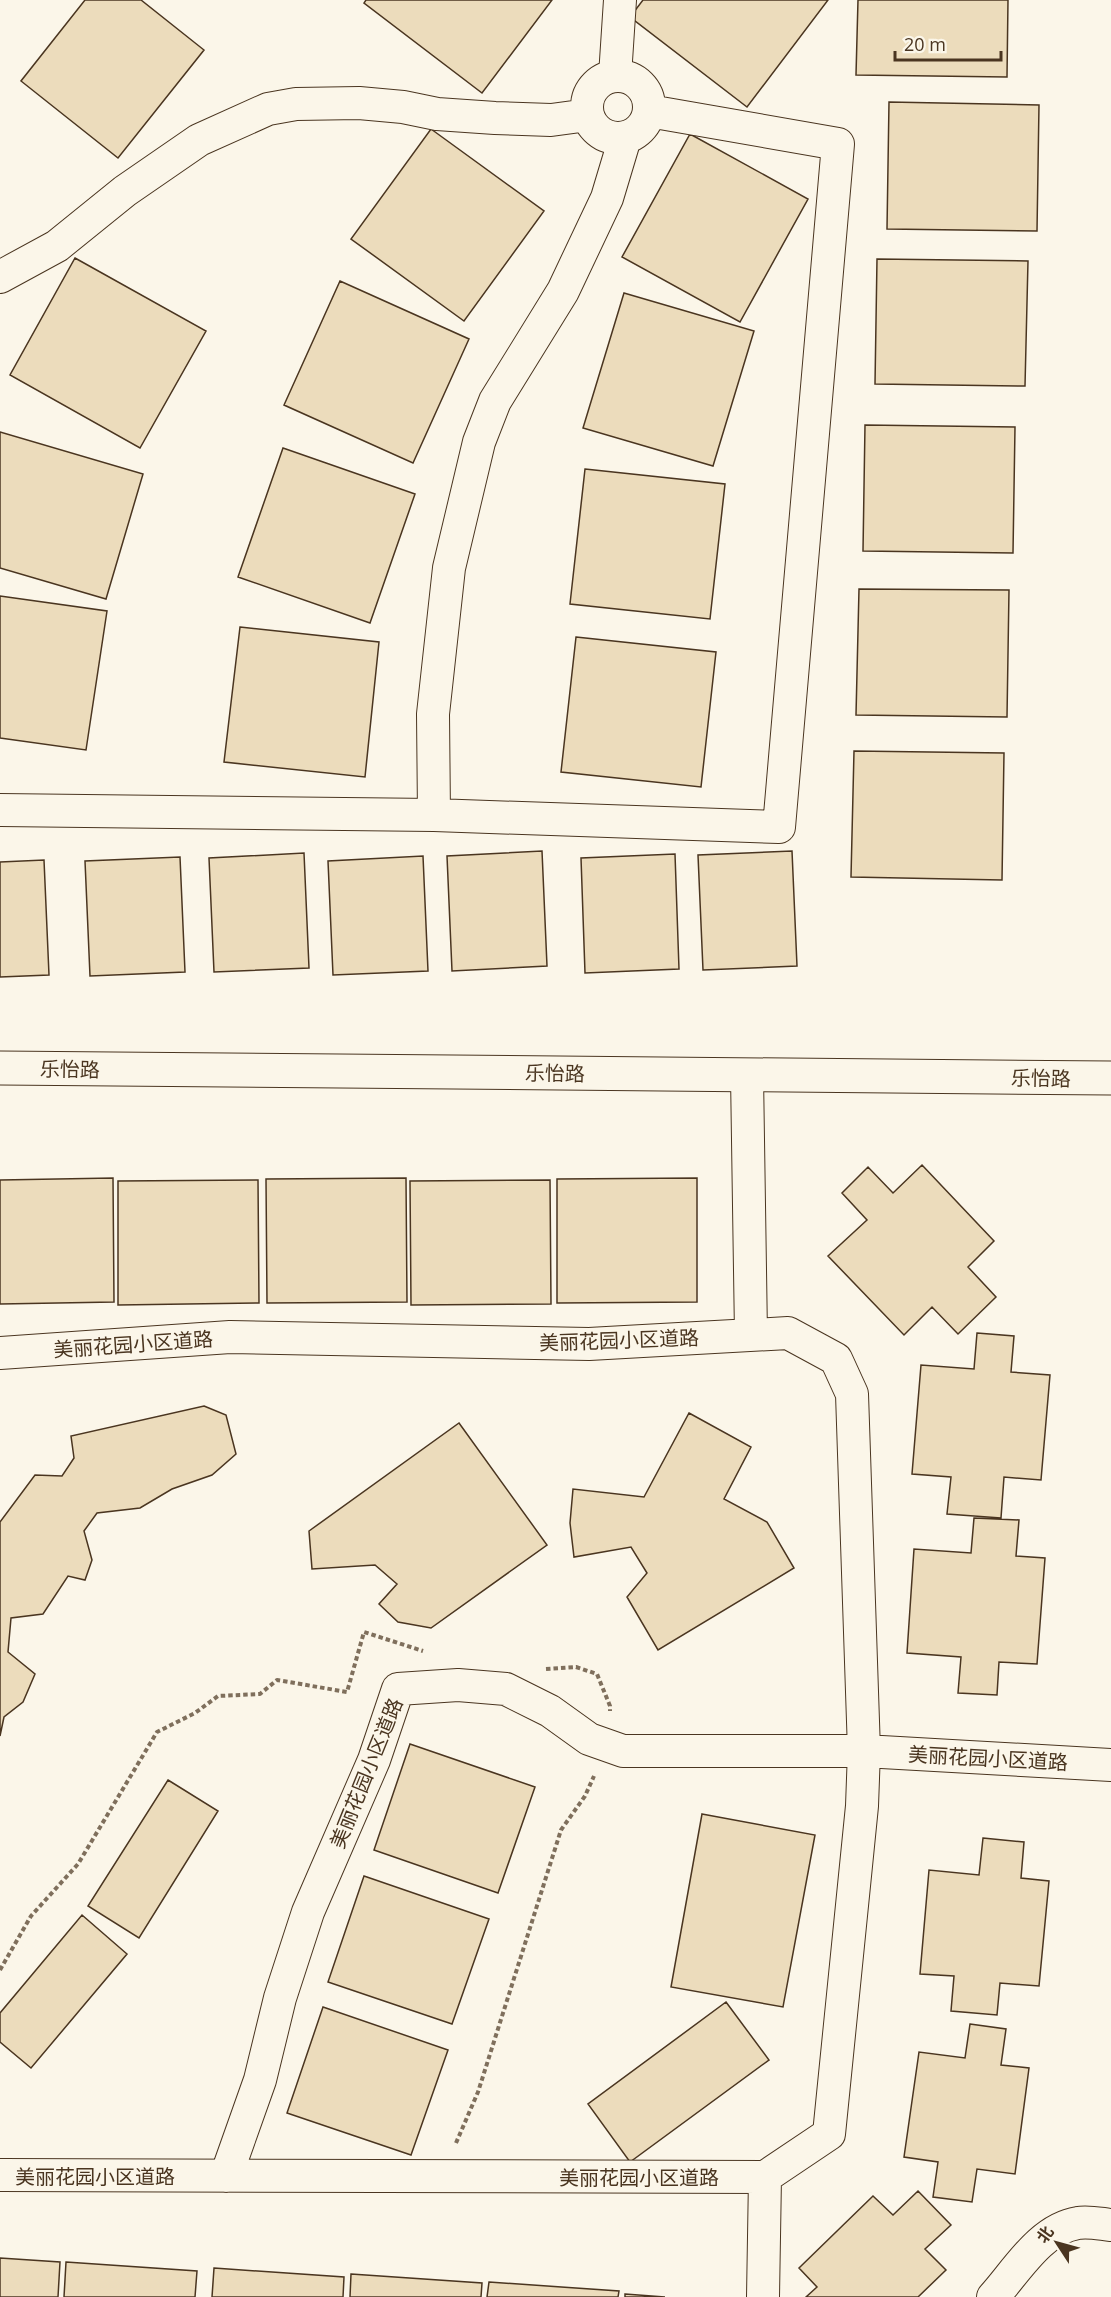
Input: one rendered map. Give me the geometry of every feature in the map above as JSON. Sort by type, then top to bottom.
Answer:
[{"type":"street","points":[[615,76],[620,0]]},
{"type":"street","points":[[434,815],[433,714],[449,568],[479,442],[495,402],[568,281],[607,198],[626,138],[642,127],[649,111],[648,97],[635,81],[625,76],[605,78],[596,84],[590,93],[587,103],[588,115],[597,131],[605,136],[626,138]]},
{"type":"street","points":[[0,277],[57,246],[125,191],[199,140],[268,109],[296,104],[359,103],[403,107],[437,114],[495,118],[551,120],[588,115]]},
{"type":"street","points":[[0,810],[434,815],[779,827],[837,144],[649,111]]},
{"type":"street","name":"乐怡路","points":[[0,1068],[1111,1078]]},
{"type":"street","points":[[747,1075],[751,1335]]},
{"type":"street","name":"美丽花园小区道路","points":[[0,1353],[230,1337],[589,1344],[789,1334],[836,1359],[852,1394],[864,1751],[862,1806],[829,2134],[765,2177],[0,2175]]},
{"type":"street","name":"美丽花园小区道路","points":[[226,2176],[260,2080],[280,1998],[308,1912],[374,1760],[398,1689],[458,1685],[506,1689],[550,1712],[589,1739],[623,1751],[864,1751],[1111,1765]]},
{"type":"street","points":[[763,2297],[765,2177]]},
{"type":"street","points":[[993,2297],[1040,2244],[1058,2231],[1077,2223],[1111,2225]]},
{"type":"path","points":[[0,1970],[31,1917],[78,1864],[158,1732],[195,1713],[218,1696],[260,1694],[277,1680],[347,1692],[364,1632],[429,1653]]},
{"type":"path","points":[[441,2176],[478,2092],[561,1830],[585,1796],[606,1745],[610,1706],[597,1674],[576,1667],[537,1669]]},
{"type":"building","points":[[85,0],[141,0],[204,50],[118,158],[21,81]]},
{"type":"building","points":[[366,0],[552,0],[482,93],[364,3]]},
{"type":"building","points":[[643,0],[828,0],[747,107],[630,17]]},
{"type":"building","points":[[858,0],[1008,0],[1007,77],[856,75]]},
{"type":"building","points":[[889,102],[1039,105],[1037,231],[887,229]]},
{"type":"building","points":[[431,129],[544,211],[464,321],[351,239]]},
{"type":"building","points":[[690,134],[808,199],[740,322],[622,257]]},
{"type":"building","points":[[75,258],[206,331],[140,448],[10,375]]},
{"type":"building","points":[[877,259],[1028,261],[1025,386],[875,384]]},
{"type":"building","points":[[340,281],[469,339],[413,463],[284,405]]},
{"type":"building","points":[[624,293],[754,331],[713,466],[583,428]]},
{"type":"building","points":[[865,425],[1015,427],[1013,553],[863,551]]},
{"type":"building","points":[[0,432],[143,474],[106,599],[0,568]]},
{"type":"building","points":[[283,448],[415,494],[370,623],[238,577]]},
{"type":"building","points":[[585,469],[725,484],[710,619],[570,604]]},
{"type":"building","points":[[859,589],[1009,590],[1007,717],[856,715]]},
{"type":"building","points":[[0,596],[107,611],[86,750],[0,738]]},
{"type":"building","points":[[240,627],[379,642],[365,777],[224,762]]},
{"type":"building","points":[[576,637],[716,652],[701,787],[561,772]]},
{"type":"building","points":[[854,751],[1004,753],[1002,880],[851,877]]},
{"type":"building","points":[[542,851],[547,966],[452,971],[447,856]]},
{"type":"building","points":[[792,851],[797,966],[703,970],[698,855]]},
{"type":"building","points":[[304,853],[309,968],[214,972],[209,858]]},
{"type":"building","points":[[675,854],[679,969],[585,973],[581,858]]},
{"type":"building","points":[[423,856],[428,971],[333,975],[328,861]]},
{"type":"building","points":[[180,857],[185,972],[90,976],[85,861]]},
{"type":"building","points":[[44,860],[49,975],[0,977],[0,862]]},
{"type":"building","points":[[922,1165],[994,1241],[968,1267],[996,1297],[958,1334],[932,1307],[904,1335],[828,1256],[867,1220],[842,1193],[868,1167],[893,1193]]},
{"type":"building","points":[[113,1178],[114,1302],[0,1304],[0,1180]]},
{"type":"building","points":[[406,1178],[407,1302],[267,1303],[266,1179]]},
{"type":"building","points":[[697,1178],[697,1302],[557,1303],[557,1179]]},
{"type":"building","points":[[258,1180],[259,1303],[118,1305],[118,1181]]},
{"type":"building","points":[[550,1180],[551,1304],[411,1305],[410,1181]]},
{"type":"building","points":[[977,1333],[1014,1336],[1011,1372],[1050,1375],[1041,1480],[1004,1477],[1001,1518],[947,1514],[951,1477],[912,1474],[921,1365],[974,1369]]},
{"type":"building","points":[[204,1406],[226,1415],[236,1454],[212,1475],[172,1489],[140,1508],[97,1513],[84,1531],[92,1560],[85,1580],[68,1576],[43,1614],[11,1618],[8,1652],[35,1674],[23,1702],[4,1717],[0,1736],[0,1522],[35,1475],[62,1476],[74,1458],[71,1436]]},
{"type":"building","points":[[689,1413],[751,1447],[724,1499],[767,1522],[794,1568],[658,1650],[627,1597],[647,1573],[631,1547],[574,1557],[570,1523],[573,1489],[644,1497]]},
{"type":"building","points":[[459,1423],[547,1545],[431,1628],[398,1622],[379,1604],[397,1584],[375,1565],[312,1569],[309,1531]]},
{"type":"building","points":[[974,1518],[1019,1520],[1016,1556],[1045,1558],[1037,1664],[999,1662],[997,1695],[958,1693],[961,1657],[907,1653],[914,1549],[971,1553]]},
{"type":"building","points":[[410,1744],[535,1787],[498,1893],[374,1850]]},
{"type":"building","points":[[168,1780],[218,1811],[139,1938],[88,1906]]},
{"type":"building","points":[[702,1814],[815,1835],[783,2007],[671,1987]]},
{"type":"building","points":[[983,1838],[1024,1842],[1021,1878],[1049,1881],[1039,1986],[1000,1983],[997,2015],[951,2011],[954,1976],[920,1974],[929,1870],[979,1875]]},
{"type":"building","points":[[364,1876],[489,1919],[452,2024],[328,1982]]},
{"type":"building","points":[[82,1915],[127,1954],[31,2068],[0,2042],[0,2013]]},
{"type":"building","points":[[726,2002],[769,2060],[630,2162],[588,2104]]},
{"type":"building","points":[[323,2007],[448,2050],[411,2155],[287,2113]]},
{"type":"building","points":[[970,2024],[1006,2029],[1001,2065],[1029,2068],[1015,2174],[977,2169],[972,2202],[933,2197],[938,2162],[904,2157],[919,2052],[965,2058]]},
{"type":"building","points":[[918,2191],[951,2225],[925,2249],[946,2270],[918,2297],[806,2297],[817,2287],[799,2268],[873,2196],[893,2215]]},
{"type":"building","points":[[0,2258],[60,2262],[58,2297],[0,2297]]},
{"type":"building","points":[[66,2262],[197,2271],[195,2297],[64,2297]]},
{"type":"building","points":[[214,2268],[344,2277],[343,2297],[212,2297]]},
{"type":"building","points":[[351,2274],[482,2283],[481,2297],[350,2297]]},
{"type":"building","points":[[489,2282],[619,2291],[618,2297],[487,2297]]},
{"type":"building","points":[[625,2294],[665,2297],[625,2297]]}]
